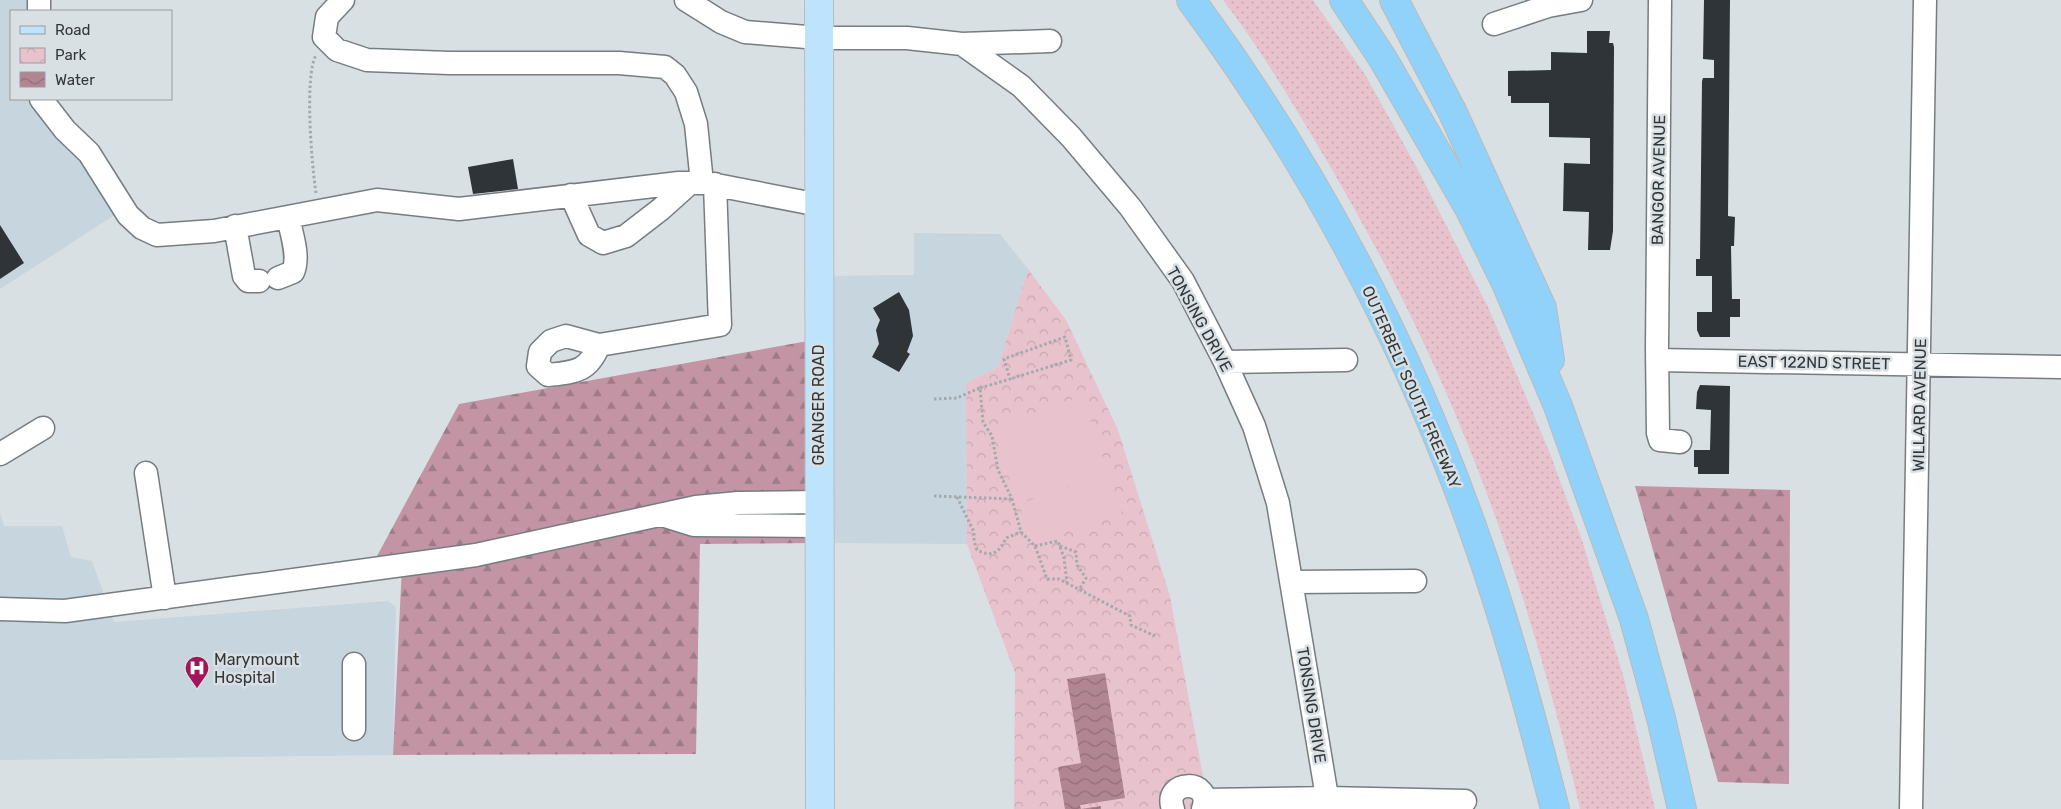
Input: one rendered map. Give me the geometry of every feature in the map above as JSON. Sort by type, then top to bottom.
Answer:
[{"type":"highway","points":[[1183,0],[1217,35]]},
{"type":"highway","name":"OUTERBELT SOUTH FREEWAY","points":[[1191,0],[1217,35],[1295,156],[1344,240],[1389,329],[1438,440],[1473,528],[1502,614],[1555,809]]},
{"type":"highway","points":[[1344,0],[1383,59],[1468,208],[1505,281],[1558,406],[1634,619],[1682,809]]},
{"type":"highway","points":[[1394,0],[1453,113],[1542,308],[1558,406]]},
{"type":"main road","name":"GRANGER ROAD","points":[[819,0],[818,514],[820,809]]},
{"type":"street","points":[[342,0],[327,17],[326,38],[337,50],[367,60],[449,63],[619,63],[665,67],[675,75],[686,92],[696,124],[720,326],[600,345]]},
{"type":"street","points":[[1494,24],[1548,6],[1581,0]]},
{"type":"street","name":"BANGOR AVENUE","points":[[1660,0],[1658,433],[1660,440],[1680,442]]},
{"type":"street","name":"WILLARD AVENUE","points":[[1911,809],[1925,0]]},
{"type":"street","name":"TONSING DRIVE","points":[[691,2],[721,22],[745,32],[819,38],[907,38],[962,44],[1021,86],[1071,137],[1130,207],[1183,281],[1225,362],[1254,426],[1273,484],[1292,582],[1328,804]]},
{"type":"street","points":[[962,44],[1050,41]]},
{"type":"street","points":[[42,100],[65,130],[90,153],[128,215],[142,228],[157,235],[194,233],[377,200],[459,209],[571,195],[702,183],[819,205]]},
{"type":"street","points":[[571,195],[589,235],[603,243],[626,236],[661,209],[702,183]]},
{"type":"street","points":[[235,226],[244,276],[248,281],[269,279],[293,272],[295,268],[288,216]]},
{"type":"street","points":[[1225,362],[1346,360]]},
{"type":"street","name":"EAST 122ND STREET","points":[[1657,360],[2061,367]]},
{"type":"street","points":[[0,454],[42,428]]},
{"type":"street","points":[[146,473],[165,598]]},
{"type":"street","points":[[0,609],[66,611],[476,555],[659,514],[694,525],[818,514]]},
{"type":"street","points":[[1292,582],[1415,581]]},
{"type":"street","points":[[354,664],[354,729]]},
{"type":"street","points":[[1173,809],[1173,794],[1186,785],[1196,787],[1204,795],[1204,805],[1466,801]]},
{"type":"path","points":[[318,211],[310,150],[312,82],[314,60],[326,38]]},
{"type":"path","points":[[934,399],[957,398],[980,388],[1010,379],[1072,360],[1065,338],[1004,359],[1010,379]]},
{"type":"path","points":[[980,388],[983,422],[992,436],[998,470],[1012,499],[1021,532],[1035,546],[1047,578],[1059,579],[1130,616],[1131,625],[1155,636]]},
{"type":"path","points":[[934,496],[1012,499]]},
{"type":"path","points":[[957,497],[974,532],[977,550],[985,555],[992,555],[998,552],[1006,538],[1021,532]]},
{"type":"path","points":[[1035,546],[1058,541],[1064,558],[1067,583]]},
{"type":"path","points":[[1060,546],[1076,552],[1077,565],[1086,578],[1079,590]]},
{"type":"shaded area","points":[[0,0],[28,0],[28,10],[10,10],[10,100],[31,100],[50,128],[84,160],[118,213],[0,289]]},
{"type":"shaded area","points":[[914,233],[1000,234],[1028,269],[998,367],[966,383],[967,544],[818,543],[819,276],[914,275]]},
{"type":"shaded area","name":"Marymount Hospital","points":[[0,513],[4,526],[62,526],[71,557],[92,561],[114,622],[388,601],[396,607],[393,755],[0,760]]},
{"type":"green space","points":[[1223,0],[1313,0],[1366,76],[1417,168],[1489,309],[1549,451],[1582,540],[1624,678],[1655,809],[1580,809],[1549,686],[1531,624],[1490,503],[1443,385],[1397,288],[1334,173],[1267,63]]},
{"type":"green space","points":[[1028,269],[1066,320],[1118,430],[1170,596],[1209,809],[1014,809],[1015,673],[967,544],[966,383],[998,367]]},
{"type":"green space","points":[[819,339],[818,543],[700,544],[696,754],[393,755],[402,565],[370,569],[459,404]]},
{"type":"green space","points":[[1082,396],[1108,473],[1018,503],[992,428]]},
{"type":"green space","points":[[1109,473],[1122,512],[1032,543],[1019,504]]},
{"type":"green space","points":[[1635,486],[1790,490],[1789,784],[1718,782]]},
{"type":"water","points":[[1105,673],[1125,798],[1080,805],[1081,809],[1065,809],[1058,767],[1081,763],[1067,679]]},
{"type":"water","points":[[1101,806],[1101,809],[1081,809]]},
{"type":"building","points":[[1704,0],[1730,0],[1728,216],[1735,217],[1734,246],[1731,246],[1732,299],[1740,299],[1740,317],[1730,317],[1730,337],[1700,337],[1697,330],[1697,312],[1712,312],[1712,276],[1696,276],[1696,259],[1700,259],[1702,81],[1703,78],[1714,78],[1714,60],[1703,59]]},
{"type":"building","points":[[1587,31],[1610,31],[1609,43],[1613,43],[1614,47],[1613,231],[1610,250],[1588,250],[1589,212],[1563,211],[1564,163],[1590,164],[1590,138],[1549,137],[1549,103],[1511,103],[1511,96],[1508,96],[1508,71],[1551,70],[1551,52],[1587,53]]},
{"type":"building","points":[[513,159],[518,189],[473,194],[468,167]]},
{"type":"building","points":[[0,225],[24,263],[0,279]]},
{"type":"building","points":[[899,292],[909,310],[913,336],[907,352],[910,354],[899,372],[872,357],[879,344],[876,330],[880,320],[873,308]]},
{"type":"building","points":[[1700,385],[1730,386],[1729,474],[1698,474],[1698,467],[1694,467],[1694,450],[1710,450],[1711,410],[1696,409],[1697,392]]},
{"type":"place","name":"Marymount Hospital","points":[[197,689]]}]
